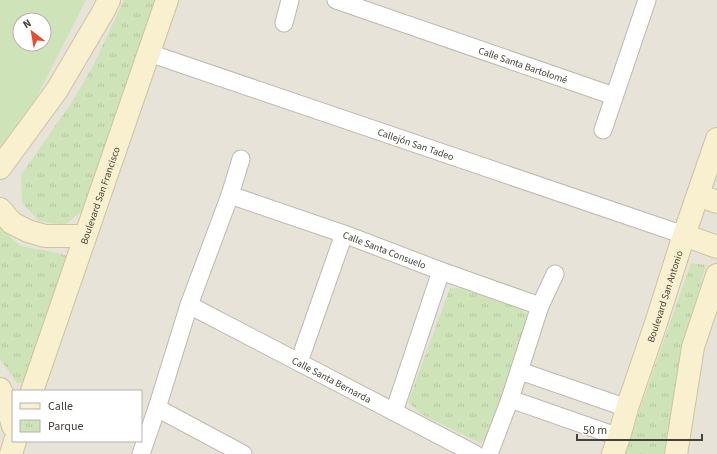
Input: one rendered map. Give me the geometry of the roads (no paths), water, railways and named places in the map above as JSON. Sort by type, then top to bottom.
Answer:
[{"type":"street","points":[[0,168],[57,90],[87,41],[109,0]]},
{"type":"street","name":"Boulevard San Francisco","points":[[32,390],[167,0]]},
{"type":"street","points":[[284,24],[290,0]]},
{"type":"street","name":"Calle Santa Bartolomé","points":[[336,0],[614,96]]},
{"type":"street","points":[[603,130],[647,0]]},
{"type":"street","name":"Callejón San Tadeo","points":[[149,53],[684,235]]},
{"type":"street","name":"Boulevard San Antonio","points":[[616,445],[684,235],[707,199],[717,139]]},
{"type":"street","points":[[141,454],[189,305],[230,195],[241,159]]},
{"type":"street","name":"Calle Santa Consuelo","points":[[230,195],[344,234],[441,271],[540,306]]},
{"type":"street","points":[[0,208],[12,223],[28,231],[45,236],[85,236]]},
{"type":"street","points":[[299,362],[344,234]]},
{"type":"street","points":[[684,235],[717,247]]},
{"type":"street","points":[[394,412],[441,271]]},
{"type":"street","points":[[489,454],[520,371],[540,306],[555,274]]},
{"type":"street","points":[[676,454],[693,347],[717,275]]},
{"type":"street","name":"Calle Santa Bernarda","points":[[189,305],[475,454]]},
{"type":"street","points":[[520,371],[627,408]]},
{"type":"street","points":[[0,389],[12,422]]},
{"type":"street","points":[[510,399],[616,445]]},
{"type":"street","points":[[157,408],[244,454]]},
{"type":"street","points":[[11,454],[15,442]]}]
